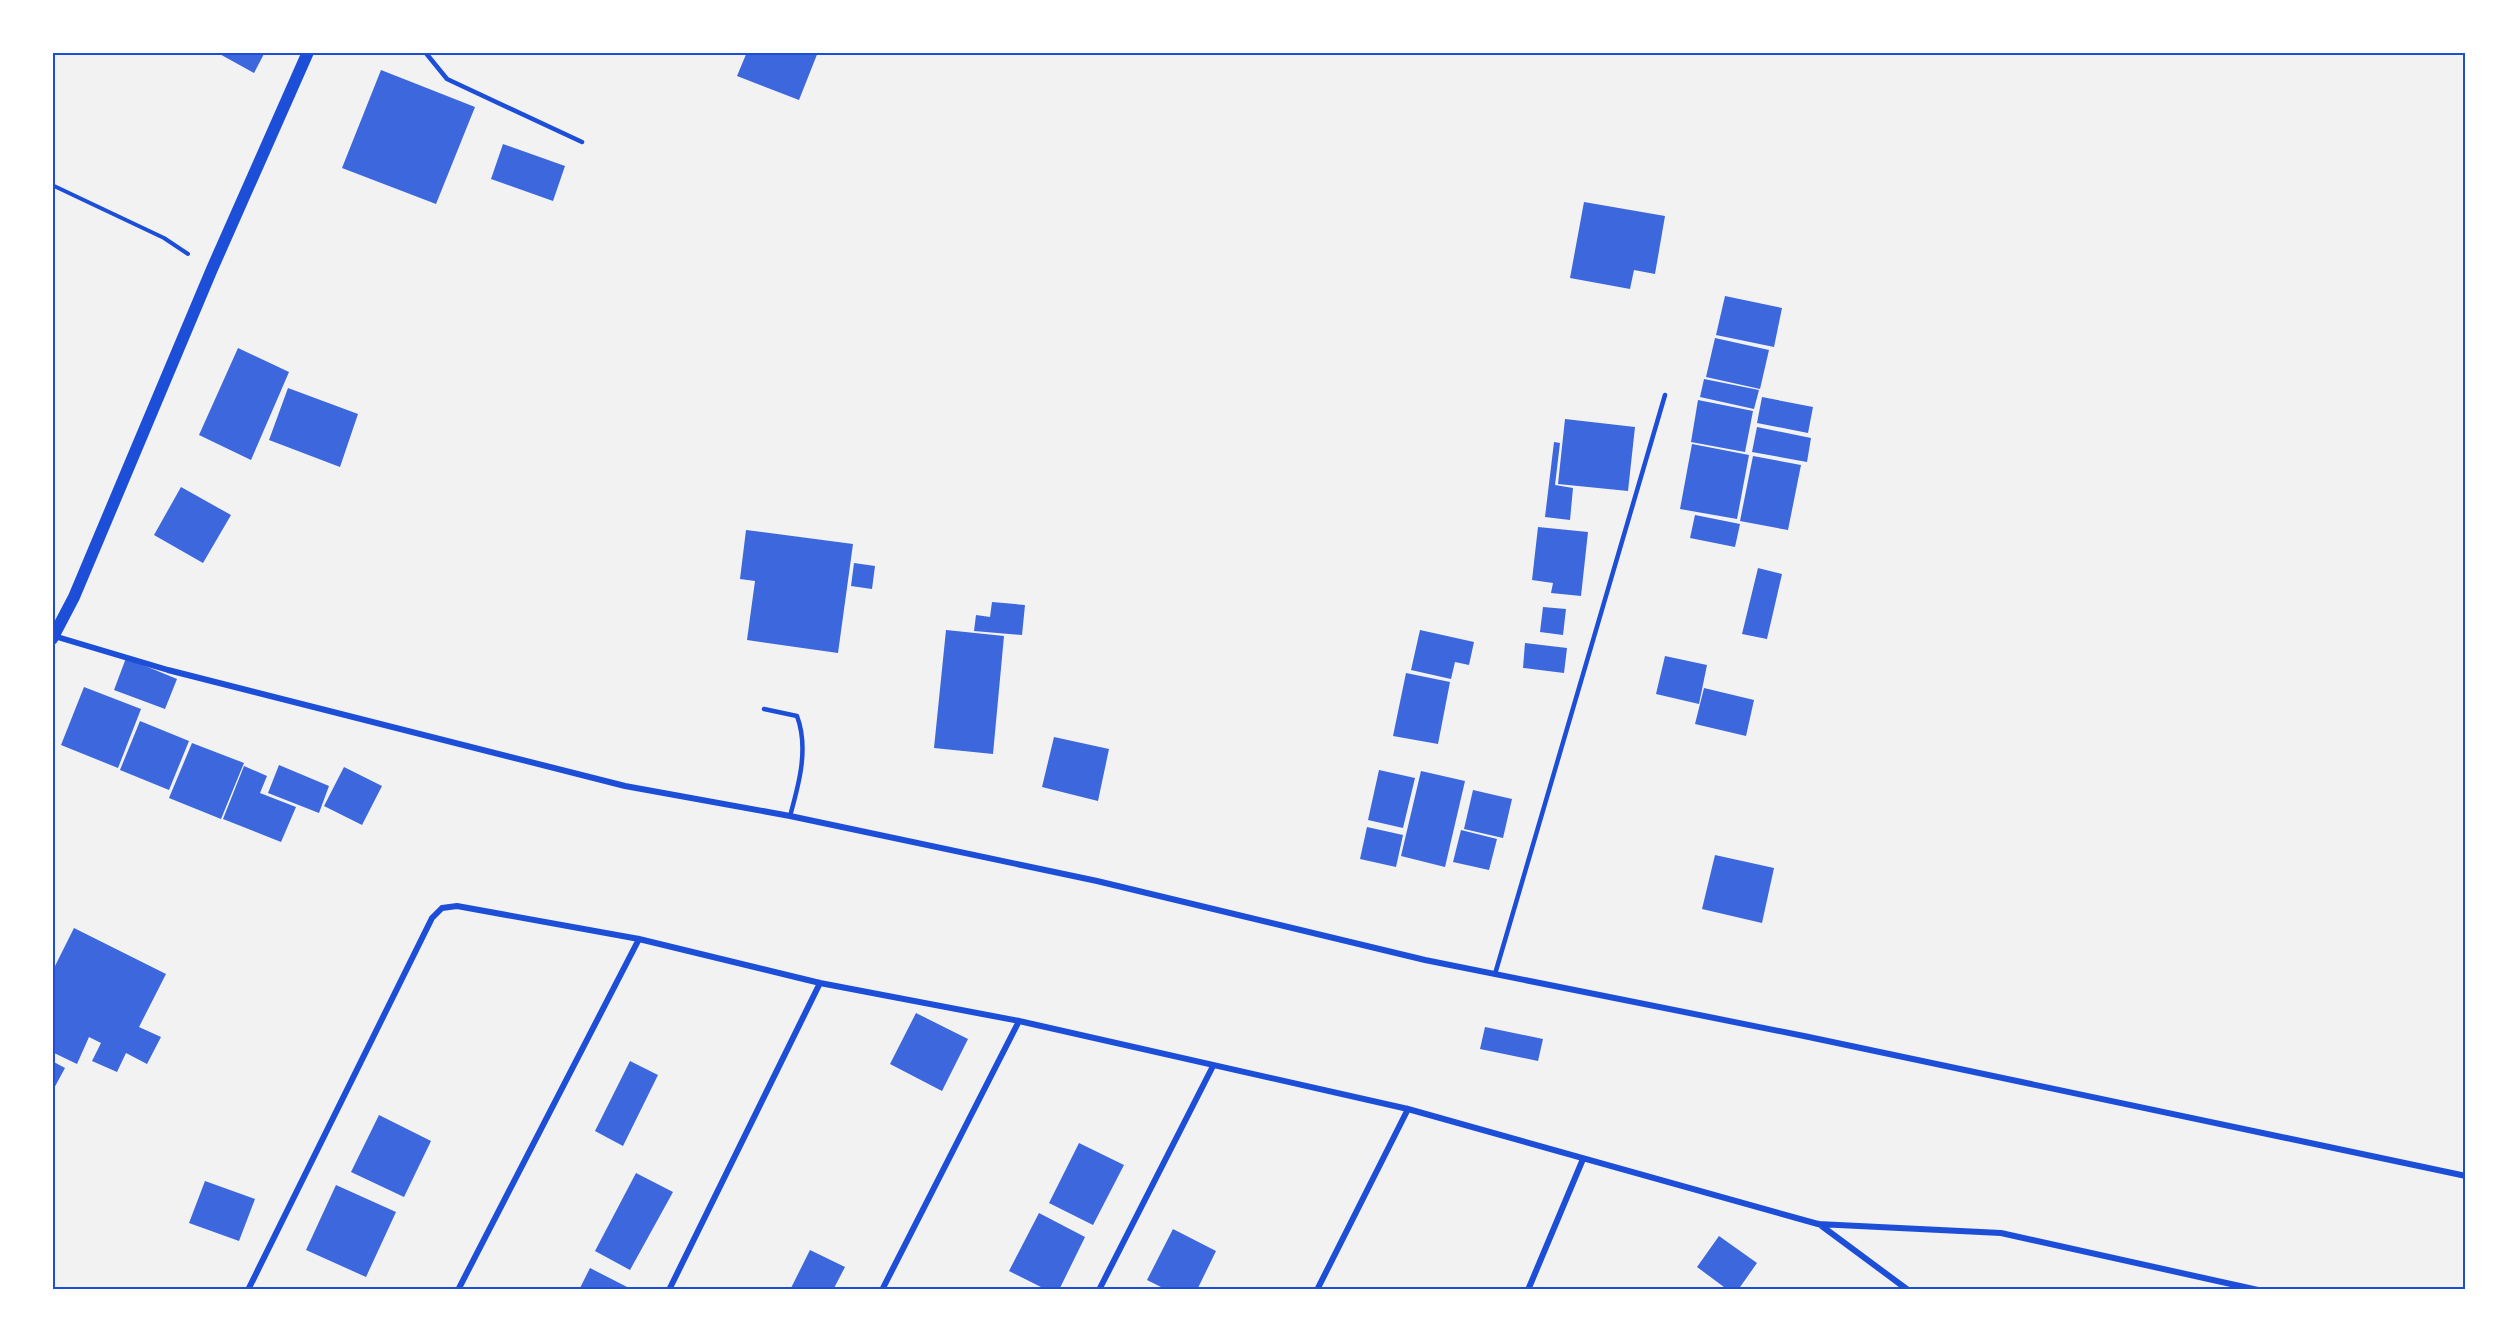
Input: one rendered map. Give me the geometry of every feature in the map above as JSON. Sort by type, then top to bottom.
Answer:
[{"type":"main road","points":[[53,638],[74,597],[212,269],[308,52]]},
{"type":"street","points":[[53,638],[168,670],[625,786],[790,816],[1097,881],[1425,960],[1804,1036],[2466,1176]]},
{"type":"street","points":[[248,1290],[432,918],[442,908],[457,906],[639,939],[820,984],[1019,1021],[1408,1109],[1818,1224],[2001,1233],[2258,1290]]},
{"type":"street","points":[[458,1290],[639,939]]},
{"type":"street","points":[[669,1290],[820,984]]},
{"type":"street","points":[[882,1290],[1019,1021]]},
{"type":"street","points":[[1099,1290],[1213,1066]]},
{"type":"street","points":[[1317,1290],[1408,1109]]},
{"type":"street","points":[[1528,1290],[1583,1159]]},
{"type":"street","points":[[1818,1224],[1908,1290]]},
{"type":"lane","points":[[425,52],[447,79],[582,142]]},
{"type":"lane","points":[[1496,974],[1665,395]]},
{"type":"lane","points":[[764,710],[797,716],[803,732],[800,781],[790,816]]},
{"type":"path","points":[[52,185],[164,238]]},
{"type":"building","points":[[216,52],[265,52],[254,73]]},
{"type":"building","points":[[747,52],[818,52],[799,100],[737,76]]},
{"type":"building","points":[[381,70],[475,107],[436,204],[342,168]]},
{"type":"building","points":[[503,144],[565,166],[553,201],[491,179]]},
{"type":"building","points":[[1584,202],[1665,216],[1655,274],[1634,270],[1630,289],[1570,278]]},
{"type":"building","points":[[1725,296],[1782,308],[1774,347],[1716,335]]},
{"type":"building","points":[[1715,338],[1769,350],[1760,389],[1706,377]]},
{"type":"building","points":[[238,348],[289,372],[251,460],[199,435]]},
{"type":"building","points":[[1704,379],[1759,390],[1754,409],[1700,397]]},
{"type":"building","points":[[288,388],[358,414],[340,467],[269,440]]},
{"type":"building","points":[[1762,397],[1813,407],[1808,433],[1757,423]]},
{"type":"building","points":[[1698,400],[1753,411],[1745,452],[1691,442]]},
{"type":"building","points":[[1565,419],[1635,427],[1628,491],[1558,484]]},
{"type":"building","points":[[1757,427],[1811,438],[1807,462],[1752,452]]},
{"type":"building","points":[[1554,442],[1560,443],[1555,485],[1573,488],[1570,520],[1545,517]]},
{"type":"building","points":[[1692,444],[1749,455],[1737,519],[1680,509]]},
{"type":"building","points":[[1753,456],[1801,465],[1788,530],[1740,521]]},
{"type":"building","points":[[181,487],[231,515],[203,563],[154,535]]},
{"type":"building","points":[[1695,515],[1740,524],[1735,547],[1690,538]]},
{"type":"building","points":[[1538,527],[1588,532],[1581,596],[1551,593],[1553,583],[1532,580]]},
{"type":"building","points":[[746,530],[853,544],[838,653],[747,640],[755,581],[740,579]]},
{"type":"building","points":[[854,563],[875,566],[872,589],[851,586]]},
{"type":"building","points":[[1758,568],[1782,574],[1767,639],[1742,634]]},
{"type":"building","points":[[992,602],[1025,605],[1022,635],[974,631],[976,615],[990,617]]},
{"type":"building","points":[[1543,607],[1566,609],[1563,635],[1540,632]]},
{"type":"building","points":[[946,630],[1004,636],[993,754],[934,748]]},
{"type":"building","points":[[1420,630],[1474,642],[1469,665],[1455,662],[1451,679],[1411,670]]},
{"type":"building","points":[[1525,643],[1567,648],[1564,673],[1523,668]]},
{"type":"building","points":[[1665,656],[1707,665],[1699,704],[1656,694]]},
{"type":"building","points":[[126,658],[177,679],[165,709],[114,690]]},
{"type":"building","points":[[1406,673],[1450,682],[1438,744],[1393,736]]},
{"type":"building","points":[[84,687],[141,709],[118,768],[61,745]]},
{"type":"building","points":[[1704,688],[1754,700],[1746,736],[1695,724]]},
{"type":"building","points":[[140,721],[189,741],[169,790],[120,770]]},
{"type":"building","points":[[1054,737],[1109,749],[1098,801],[1042,787]]},
{"type":"building","points":[[192,743],[244,763],[221,819],[169,798]]},
{"type":"building","points":[[279,765],[329,786],[319,813],[268,793]]},
{"type":"building","points":[[244,766],[267,776],[260,793],[296,807],[281,842],[223,819]]},
{"type":"building","points":[[344,767],[382,786],[362,825],[324,806]]},
{"type":"building","points":[[1379,770],[1415,778],[1403,828],[1368,820]]},
{"type":"building","points":[[1421,771],[1465,781],[1445,867],[1401,856]]},
{"type":"building","points":[[1473,790],[1512,799],[1503,838],[1464,829]]},
{"type":"building","points":[[1367,827],[1403,835],[1396,867],[1360,859]]},
{"type":"building","points":[[1461,830],[1497,839],[1489,870],[1453,862]]},
{"type":"building","points":[[1715,855],[1774,868],[1762,923],[1702,909]]},
{"type":"building","points":[[74,928],[166,974],[139,1027],[161,1037],[147,1064],[126,1053],[117,1072],[92,1061],[101,1043],[89,1037],[77,1064],[52,1052],[52,972]]},
{"type":"building","points":[[916,1013],[968,1039],[942,1091],[890,1064]]},
{"type":"building","points":[[1485,1027],[1543,1039],[1538,1061],[1480,1049]]},
{"type":"building","points":[[52,1061],[65,1068],[52,1092]]},
{"type":"building","points":[[630,1061],[658,1075],[623,1146],[595,1131]]},
{"type":"building","points":[[379,1115],[431,1141],[404,1197],[351,1172]]},
{"type":"building","points":[[1079,1143],[1124,1165],[1093,1225],[1049,1203]]},
{"type":"building","points":[[636,1173],[673,1192],[630,1270],[595,1251]]},
{"type":"building","points":[[205,1181],[255,1199],[239,1241],[189,1223]]},
{"type":"building","points":[[336,1185],[396,1212],[366,1277],[306,1250]]},
{"type":"building","points":[[1039,1213],[1085,1237],[1059,1290],[1047,1290],[1009,1271]]},
{"type":"building","points":[[1173,1229],[1216,1251],[1197,1290],[1167,1290],[1147,1280]]},
{"type":"building","points":[[1719,1236],[1757,1263],[1738,1290],[1728,1290],[1697,1267]]},
{"type":"building","points":[[810,1250],[845,1267],[833,1290],[790,1290]]},
{"type":"building","points":[[590,1268],[633,1290],[579,1290]]}]
